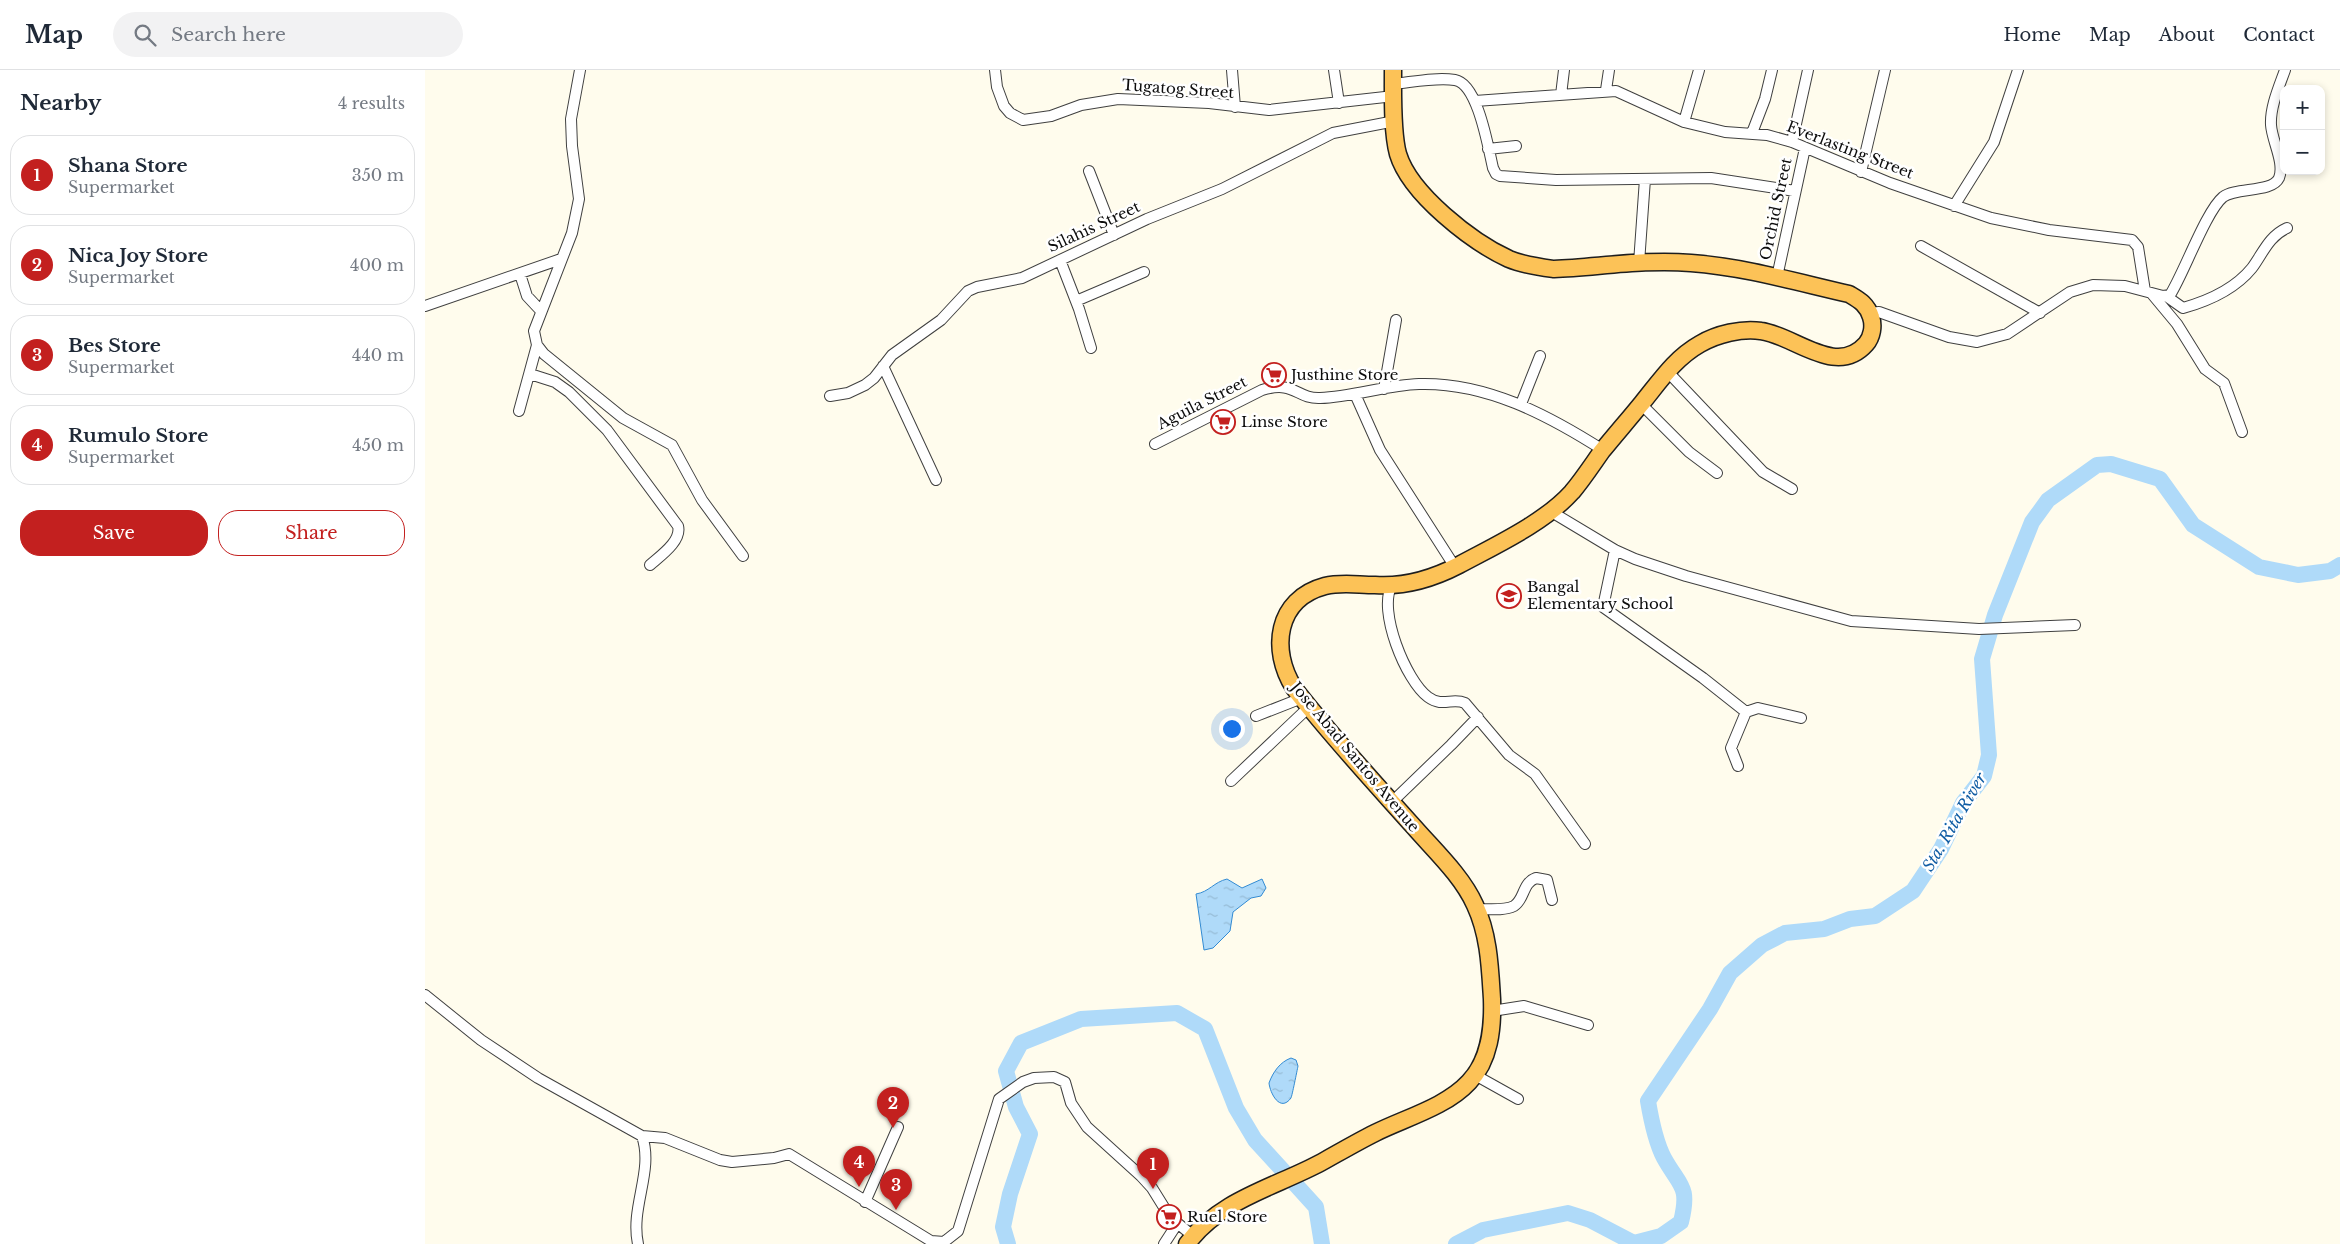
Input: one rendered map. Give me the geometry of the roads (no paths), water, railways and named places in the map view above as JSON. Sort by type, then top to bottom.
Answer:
[{"type":"highway","points":[[1394,83],[1397,152],[1407,174],[1446,215],[1485,245],[1509,259],[1533,266],[1554,269],[1639,263],[1690,262],[1777,277],[1849,294],[1864,302],[1870,313]]},
{"type":"highway","name":"Jose Abad Santos Avenue","points":[[1190,1240],[1228,1208],[1250,1194],[1320,1163],[1449,1097],[1475,1075],[1487,1050],[1492,1011],[1488,952],[1477,909],[1450,868],[1305,703],[1290,681],[1279,653],[1281,630],[1289,612],[1305,596],[1317,588],[1328,585],[1392,585],[1427,579],[1503,542],[1550,510],[1574,490],[1603,450],[1667,371],[1688,350],[1702,342],[1715,337],[1744,331],[1762,331],[1819,353],[1838,357],[1854,355],[1870,338],[1873,322],[1870,313]]},
{"type":"street","points":[[519,411],[537,345],[534,331],[573,232],[579,200],[572,146],[571,119],[580,70]]},
{"type":"street","name":"Tugatog Street","points":[[995,70],[997,87],[1004,106],[1010,113],[1023,120],[1051,116],[1081,105],[1118,99],[1209,103],[1269,110],[1339,103],[1394,83]]},
{"type":"street","points":[[1232,70],[1235,107]]},
{"type":"street","points":[[1334,70],[1339,103]]},
{"type":"street","points":[[1561,95],[1564,70]]},
{"type":"street","points":[[1606,90],[1609,70]]},
{"type":"street","points":[[1684,122],[1699,70]]},
{"type":"street","points":[[1752,133],[1765,99],[1772,70]]},
{"type":"street","points":[[1792,142],[1808,70]]},
{"type":"street","points":[[1861,172],[1885,70]]},
{"type":"street","points":[[1954,206],[1997,134],[2008,103],[2011,86],[2018,70]]},
{"type":"street","points":[[2167,296],[2175,286],[2213,210],[2222,198],[2233,193],[2270,186],[2278,180],[2280,172],[2272,135],[2271,114],[2285,70]]},
{"type":"street","points":[[1394,83],[1453,80],[1466,85],[1475,101],[1496,174],[1500,176],[1556,180],[1711,178],[1795,191]]},
{"type":"street","name":"Everlasting Street","points":[[1475,101],[1606,90],[1625,94],[1684,122],[1725,132],[1752,133],[1792,142],[1861,172],[1991,218],[2049,230],[2132,240],[2138,247],[2149,293]]},
{"type":"street","name":"Silahis Street","points":[[830,396],[848,393],[865,385],[901,348],[941,320],[968,291],[986,284],[1022,278],[1114,234],[1222,189],[1293,155],[1321,138],[1358,127],[1395,121]]},
{"type":"street","points":[[1488,149],[1517,146]]},
{"type":"street","name":"Orchid Street","points":[[1777,277],[1805,148]]},
{"type":"street","points":[[1089,172],[1114,234]]},
{"type":"street","points":[[1639,263],[1645,179]]},
{"type":"street","points":[[1870,313],[1879,312],[1949,336],[1977,342],[2007,334],[2070,292],[2093,285],[2125,286],[2167,296],[2183,308],[2226,291],[2251,269],[2268,242],[2287,228]]},
{"type":"street","points":[[1921,246],[2041,312]]},
{"type":"street","points":[[425,306],[561,259]]},
{"type":"street","points":[[1060,260],[1091,348]]},
{"type":"street","points":[[1076,301],[1144,272]]},
{"type":"street","points":[[521,274],[527,296],[541,311]]},
{"type":"street","points":[[2149,293],[2177,324],[2205,370],[2224,383],[2242,432]]},
{"type":"street","points":[[1384,389],[1396,320]]},
{"type":"street","points":[[537,345],[544,354],[623,418],[671,445],[702,500],[743,556]]},
{"type":"street","points":[[1521,404],[1540,356]]},
{"type":"street","points":[[883,366],[936,480]]},
{"type":"street","points":[[1667,371],[1763,472],[1792,489]]},
{"type":"street","points":[[530,374],[555,382],[569,392],[607,430],[678,526],[680,531],[678,538],[650,565]]},
{"type":"street","name":"Aguila Street","points":[[1155,444],[1262,390],[1273,387],[1282,386],[1318,398],[1417,384],[1443,385],[1521,404],[1555,420],[1603,450]]},
{"type":"street","points":[[1355,394],[1380,450],[1455,567]]},
{"type":"street","points":[[1641,404],[1689,452],[1717,473]]},
{"type":"street","points":[[1550,510],[1615,550],[1655,566],[1844,620],[1877,624],[1979,629],[2036,625],[2075,625]]},
{"type":"street","points":[[1615,550],[1603,607],[1703,678],[1746,712]]},
{"type":"street","points":[[1392,585],[1387,602],[1391,627],[1399,652],[1426,696],[1447,703],[1460,701],[1478,717],[1509,755],[1535,774],[1585,844]]},
{"type":"street","points":[[1256,716],[1305,703]]},
{"type":"street","points":[[1231,781],[1305,703]]},
{"type":"street","points":[[1738,766],[1731,748],[1746,712],[1758,708],[1801,718]]},
{"type":"street","points":[[1392,802],[1478,717]]},
{"type":"street","points":[[1477,909],[1509,908],[1516,905],[1525,887],[1536,878],[1547,880],[1552,900]]},
{"type":"street","points":[[425,994],[481,1040],[538,1078],[641,1136],[665,1138],[720,1160],[732,1162],[774,1158],[789,1154],[865,1202],[931,1241],[939,1243],[944,1242],[958,1231],[999,1100],[1023,1082],[1047,1076],[1060,1078],[1065,1082],[1071,1103],[1087,1127],[1147,1182],[1190,1240]]},
{"type":"street","points":[[1492,1011],[1524,1006],[1588,1025]]},
{"type":"street","points":[[1475,1075],[1518,1098]]},
{"type":"street","points":[[865,1202],[897,1127]]},
{"type":"street","points":[[638,1244],[635,1227],[645,1163],[645,1147],[641,1136]]},
{"type":"street","points":[[1164,1244],[1177,1224]]},
{"type":"water","points":[[1227,879],[1242,888],[1262,879],[1266,888],[1261,896],[1251,898],[1233,912],[1230,931],[1213,948],[1204,950],[1196,894]]},
{"type":"water","points":[[1291,1058],[1296,1060],[1298,1066],[1291,1098],[1283,1103],[1276,1100],[1273,1096],[1269,1083],[1277,1068]]},
{"type":"waterway","name":"Sta. Rita River","points":[[1456,1244],[1483,1230],[1568,1213],[1590,1220],[1634,1243],[1661,1236],[1681,1222],[1684,1210],[1684,1193],[1658,1144],[1648,1101],[1710,1009],[1730,973],[1762,945],[1785,933],[1824,929],[1850,919],[1875,916],[1913,891],[1941,849],[1963,803],[1984,776],[1989,755],[1982,659],[1995,615],[2032,522],[2048,500],[2097,465],[2111,464],[2160,479],[2193,525],[2259,567],[2298,575],[2330,571],[2340,565]]},
{"type":"waterway","points":[[1008,1244],[1003,1227],[1010,1194],[1030,1134],[1016,1107],[1006,1071],[1021,1043],[1081,1019],[1177,1013],[1205,1029],[1236,1108],[1255,1140],[1316,1207],[1322,1244]]},
{"type":"place","name":"Justhine Store","points":[[1274,375]]},
{"type":"place","name":"Linse Store","points":[[1223,422]]},
{"type":"place","name":"Bangal Elementary School","points":[[1509,596]]},
{"type":"place","name":"Nica Joy Store","points":[[893,1128]]},
{"type":"place","name":"Rumulo Store","points":[[859,1187]]},
{"type":"place","name":"Shana Store","points":[[1153,1189]]},
{"type":"place","name":"Bes Store","points":[[896,1210]]},
{"type":"place","name":"Ruel Store","points":[[1169,1217]]}]
